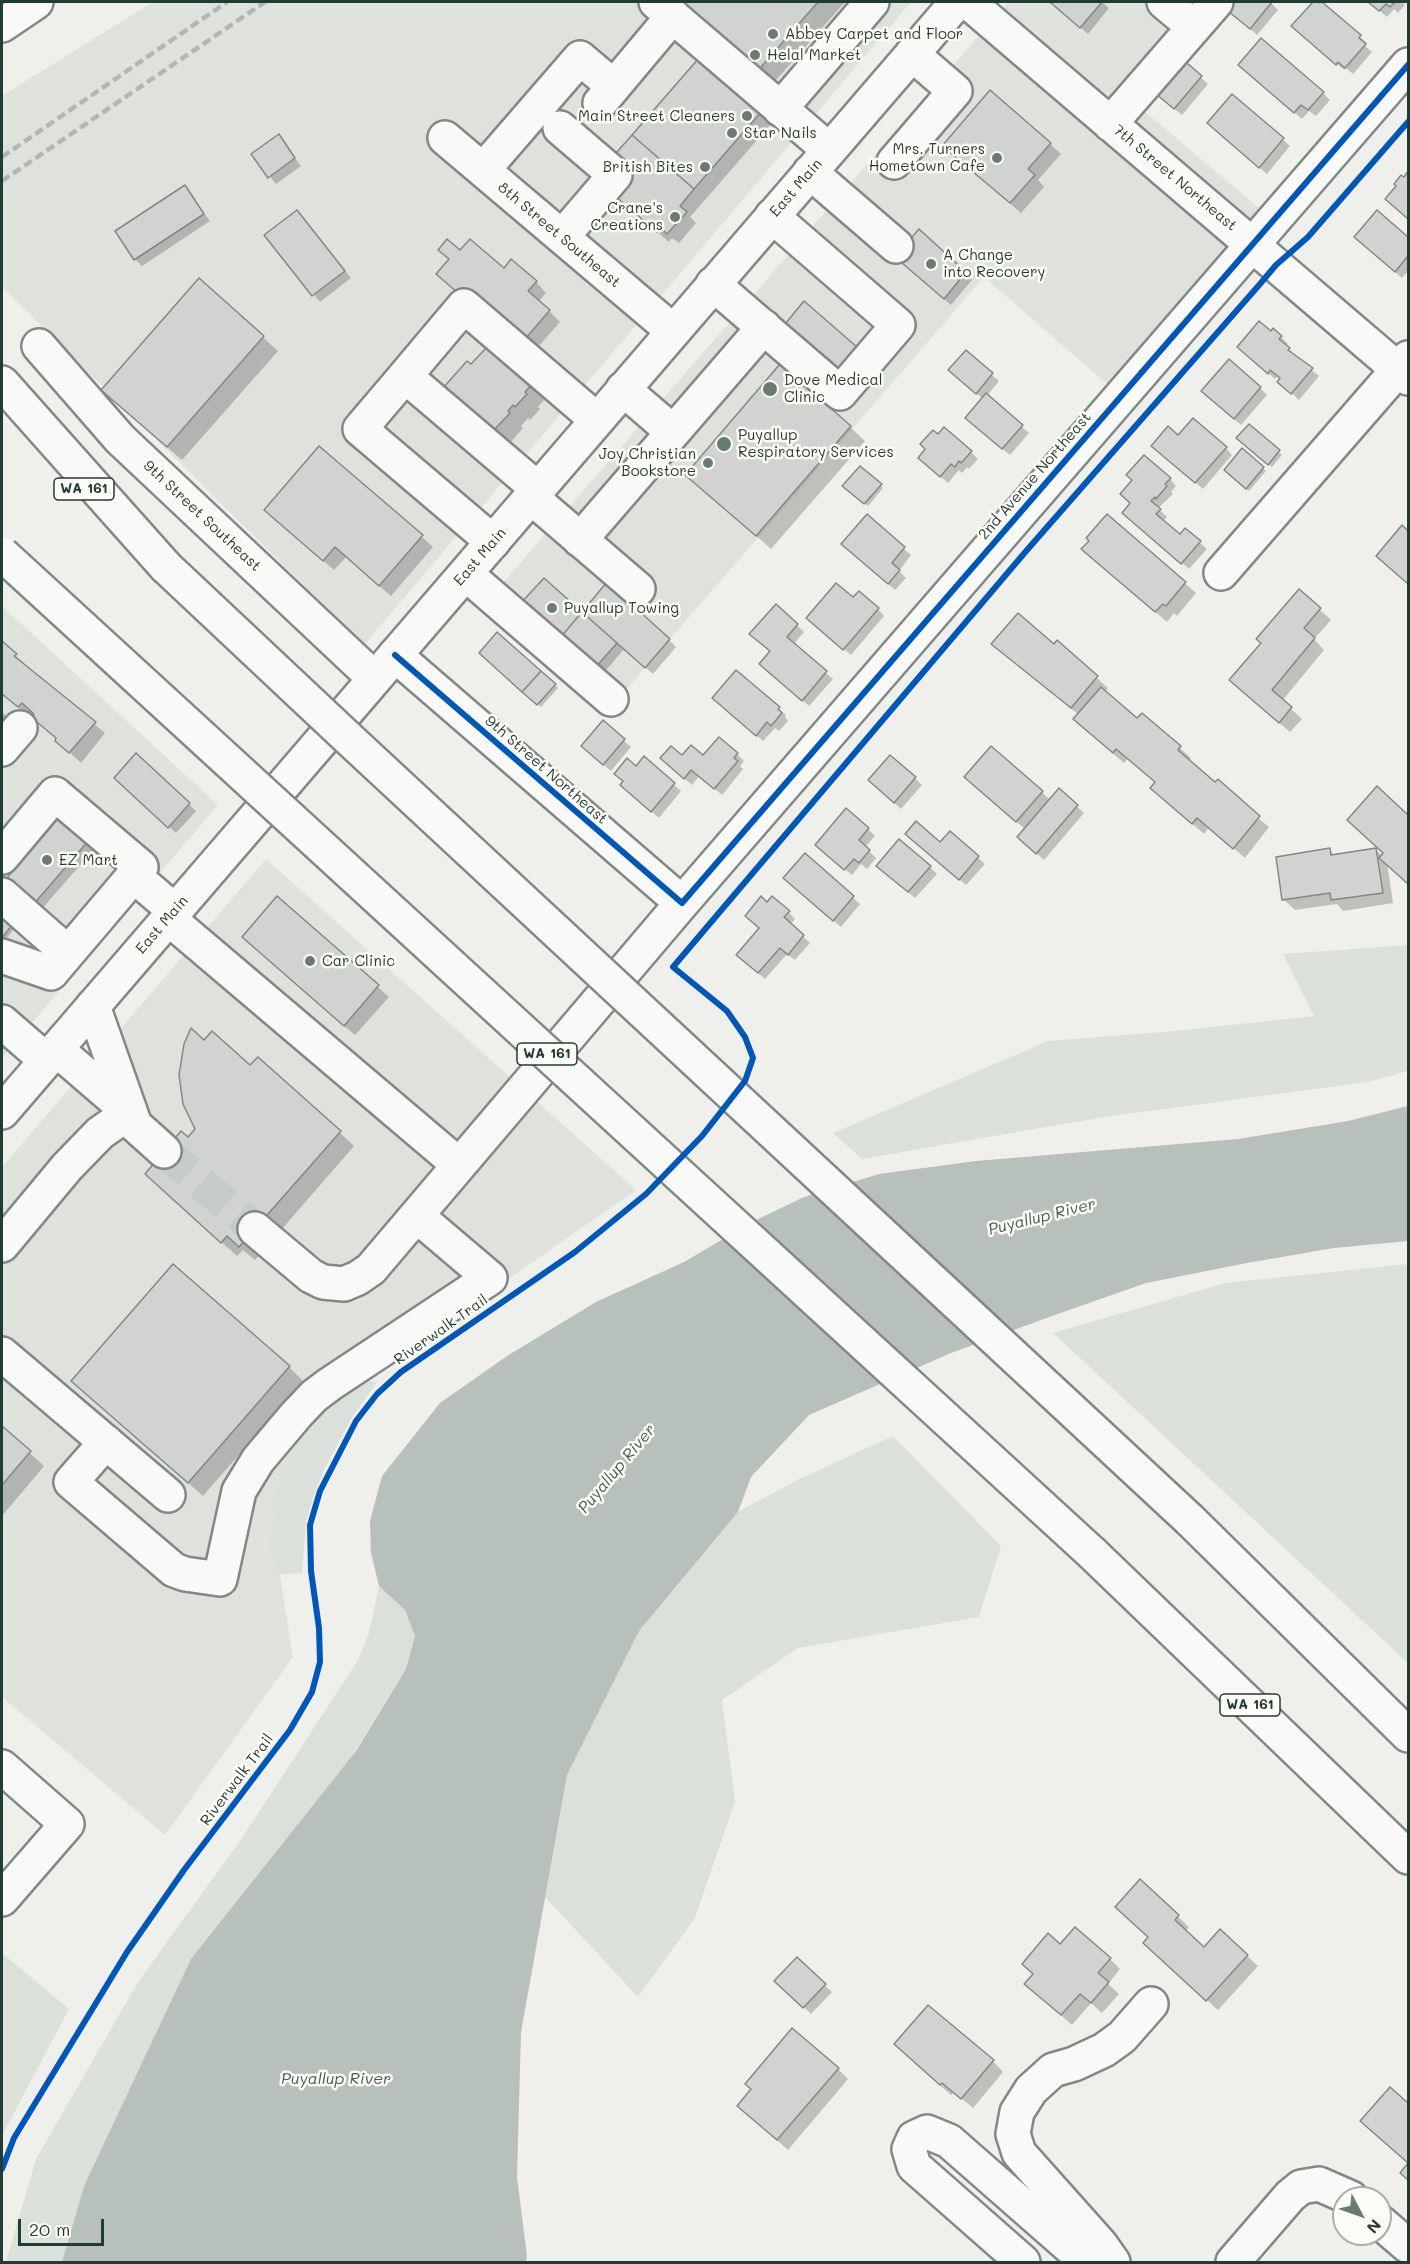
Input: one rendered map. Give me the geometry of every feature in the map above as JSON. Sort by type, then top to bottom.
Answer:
[{"type":"main road","points":[[2,25],[36,2]]},
{"type":"main road","points":[[780,108],[872,2]]},
{"type":"main road","name":"East Main","points":[[2,1112],[957,2]]},
{"type":"main road","name":"7th Street Northeast","points":[[968,2],[1253,245],[1405,368]]},
{"type":"main road","points":[[1164,2],[1194,27]]},
{"type":"main road","points":[[1110,124],[1216,2]]},
{"type":"main road","points":[[483,170],[580,58],[606,94],[664,9],[780,108],[819,161],[896,246]]},
{"type":"main road","points":[[894,162],[955,91],[912,54]]},
{"type":"main road","name":"2nd Avenue Northeast","points":[[255,1229],[311,1276],[323,1282],[344,1284],[370,1269],[682,903],[1408,65]]},
{"type":"main road","points":[[560,128],[615,175],[562,237]]},
{"type":"main road","name":"8th Street Southeast","points":[[445,138],[673,332]]},
{"type":"main road","points":[[713,284],[840,393],[898,325],[772,216]]},
{"type":"main road","points":[[493,542],[360,429],[464,306],[597,420]]},
{"type":"main road","points":[[580,540],[764,327]]},
{"type":"main road","name":"9th Street Southeast","points":[[39,346],[120,439],[384,666]]},
{"type":"main road","points":[[1221,573],[1405,368]]},
{"type":"main road","points":[[405,376],[535,494],[580,540],[638,589]]},
{"type":"main road","points":[[2,383],[166,567]]},
{"type":"main road","points":[[623,389],[673,432]]},
{"type":"main road","name":"WA 161","points":[[2,410],[370,759],[1190,1520],[1408,1735]]},
{"type":"main road","name":"WA 161","points":[[2,554],[130,674],[1092,1553],[1408,1857]]},
{"type":"main road","points":[[2,562],[130,674]]},
{"type":"main road","points":[[465,574],[611,699]]},
{"type":"main road","name":"9th Street Northeast","points":[[384,666],[682,903]]},
{"type":"main road","points":[[2,857],[55,794],[141,867],[51,973],[2,956]]},
{"type":"main road","points":[[134,876],[171,915],[459,1166]]},
{"type":"main road","points":[[2,895],[68,952]]},
{"type":"main road","points":[[93,1006],[135,1125],[164,1151]]},
{"type":"main road","points":[[2,1022],[51,1054],[130,1112]]},
{"type":"main road","points":[[2,1245],[100,1133],[130,1112]]},
{"type":"main road","points":[[106,1442],[71,1482],[174,1570],[219,1579],[240,1491],[258,1460],[296,1415],[314,1396],[330,1384],[490,1278],[417,1216]]},
{"type":"main road","points":[[2,1354],[168,1495]]},
{"type":"main road","points":[[2,1767],[67,1824],[2,1899]]},
{"type":"main road","points":[[1113,2262],[1101,2245],[1018,2153],[1013,2134],[1017,2112],[1031,2090],[1053,2070],[1074,2064],[1104,2050],[1122,2037],[1151,2004]]},
{"type":"main road","points":[[1023,2262],[914,2166],[909,2149],[914,2138],[927,2132],[949,2141],[1087,2262]]},
{"type":"main road","points":[[1233,2262],[1290,2196],[1301,2187],[1319,2184],[1332,2190]]},
{"type":"main road","points":[[1392,2232],[1408,2246]]},
{"type":"shaded area","points":[[153,2],[911,2],[364,645],[2,287],[2,96]]},
{"type":"shaded area","points":[[1008,2],[1226,2],[1136,104],[1259,208],[1107,384],[984,277],[612,706],[489,599]]},
{"type":"shaded area","points":[[2,606],[218,805],[2,1058]]},
{"type":"shaded area","points":[[266,859],[636,1190],[368,1377],[303,1445],[277,1557],[293,1657],[165,1835],[2,1697],[2,1167]]},
{"type":"shaded area","points":[[1408,945],[1408,1071],[1368,1082],[1104,1117],[862,1159],[833,1133],[1048,1041],[1175,1031],[1314,1016],[1283,954]]},
{"type":"shaded area","points":[[1408,1264],[1408,1663],[1053,1333],[1225,1283]]},
{"type":"shaded area","points":[[365,1381],[377,1382],[351,1419],[324,1470],[314,1495],[306,1521],[302,1573],[274,1575],[271,1544],[274,1500],[296,1445],[341,1394]]},
{"type":"shaded area","points":[[893,1436],[1001,1546],[979,1617],[798,1648],[722,1700],[735,1801],[695,1918],[638,1997],[545,1897],[567,1775],[639,1631],[738,1512],[799,1479]]},
{"type":"shaded area","points":[[379,1586],[405,1610],[415,1636],[406,1669],[84,2186],[62,2262],[6,2262],[36,2159],[138,1982],[240,1841],[358,1660],[369,1633]]},
{"type":"shaded area","points":[[2,1953],[69,2009],[2,2136]]},
{"type":"water","name":"Puyallup River","points":[[1408,1106],[1408,1241],[1334,1248],[1146,1283],[1052,1316],[951,1353],[809,1415],[751,1477],[738,1512],[639,1631],[567,1775],[521,2032],[517,2177],[526,2262],[62,2262],[84,2186],[191,1959],[356,1751],[406,1669],[415,1636],[405,1610],[379,1586],[371,1553],[370,1521],[382,1476],[440,1403],[507,1356],[596,1302],[684,1262],[752,1222],[804,1197],[879,1174],[976,1161],[1238,1139],[1348,1121]]},
{"type":"building","points":[[670,2],[818,2],[754,75]]},
{"type":"building","points":[[1050,2],[1102,2],[1080,28]]},
{"type":"building","points":[[1227,2],[1272,2],[1250,29],[1223,7]]},
{"type":"building","points":[[1313,2],[1322,2],[1361,35],[1359,38],[1366,44],[1345,68],[1338,62],[1336,65],[1291,26]]},
{"type":"building","points":[[1368,2],[1395,2],[1390,7],[1386,4],[1379,11]]},
{"type":"building","points":[[1261,38],[1324,92],[1308,110],[1301,105],[1294,113],[1238,65]]},
{"type":"building","points":[[1179,56],[1202,76],[1174,109],[1150,89]]},
{"type":"building","points":[[699,58],[761,112],[694,189],[632,135]]},
{"type":"building","name":"Mrs. Turners Hometown Cafe","points":[[990,90],[1051,143],[1028,169],[1035,175],[1010,203],[942,146]]},
{"type":"building","points":[[1232,94],[1284,138],[1259,168],[1207,123]]},
{"type":"building","points":[[279,134],[295,158],[268,178],[251,154]]},
{"type":"building","points":[[632,135],[694,189],[680,206],[687,212],[667,234],[661,228],[657,232],[616,197],[609,161]]},
{"type":"building","points":[[1408,171],[1408,219],[1385,199],[1396,186],[1394,184],[1401,175],[1404,177]]},
{"type":"building","points":[[185,185],[204,214],[134,260],[115,231]]},
{"type":"building","points":[[297,210],[345,271],[312,296],[264,235]]},
{"type":"building","points":[[1377,210],[1408,237],[1408,256],[1395,272],[1354,237]]},
{"type":"building","name":"A Change into Recovery","points":[[919,229],[966,272],[944,299],[895,257]]},
{"type":"building","points":[[447,239],[460,250],[470,239],[504,268],[511,259],[537,281],[528,291],[550,310],[519,346],[436,274],[449,259],[438,250]]},
{"type":"building","points":[[199,278],[264,336],[167,447],[101,390]]},
{"type":"building","points":[[804,301],[857,347],[834,374],[781,329]]},
{"type":"building","points":[[1259,321],[1271,331],[1273,328],[1282,336],[1279,339],[1290,348],[1288,350],[1313,368],[1291,394],[1277,382],[1280,378],[1270,370],[1268,374],[1237,347]]},
{"type":"building","points":[[487,347],[531,385],[525,392],[527,394],[515,407],[513,405],[508,411],[510,413],[493,431],[444,387],[467,361],[471,364]]},
{"type":"building","points":[[966,350],[993,373],[976,394],[948,370]]},
{"type":"building","points":[[1229,359],[1261,387],[1234,419],[1201,391]]},
{"type":"building","points":[[780,364],[851,426],[756,536],[685,475]]},
{"type":"building","points":[[986,393],[1023,425],[1002,449],[965,418]]},
{"type":"building","points":[[1193,418],[1227,447],[1195,483],[1151,446],[1168,426],[1178,435]]},
{"type":"building","points":[[1249,424],[1280,450],[1268,465],[1236,438]]},
{"type":"building","points":[[944,427],[972,451],[955,467],[951,464],[940,477],[918,458],[925,449],[920,444],[933,430],[938,434]]},
{"type":"building","points":[[319,446],[423,535],[379,586],[335,547],[323,561],[264,510]]},
{"type":"building","points":[[1242,448],[1264,467],[1246,489],[1224,470]]},
{"type":"building","points":[[1144,455],[1171,478],[1156,499],[1155,497],[1151,501],[1161,509],[1156,514],[1180,534],[1185,528],[1201,541],[1181,564],[1122,513],[1130,503],[1120,494],[1132,480],[1126,475]]},
{"type":"building","points":[[860,466],[882,484],[864,504],[842,486]]},
{"type":"building","points":[[867,514],[905,547],[892,563],[900,570],[888,584],[841,544]]},
{"type":"building","points":[[1107,514],[1186,582],[1166,606],[1163,604],[1155,612],[1081,549],[1089,541],[1086,538]]},
{"type":"building","points":[[1402,525],[1408,531],[1408,584],[1376,556]]},
{"type":"building","name":"Puyallup Towing","points":[[544,578],[582,612],[560,638],[521,603]]},
{"type":"building","points":[[607,582],[670,639],[645,668],[582,612]]},
{"type":"building","points":[[836,583],[853,597],[859,591],[879,608],[843,650],[806,618]]},
{"type":"building","points":[[1299,589],[1321,608],[1304,628],[1315,638],[1272,690],[1292,707],[1279,723],[1229,680],[1261,643],[1256,639]]},
{"type":"building","points":[[776,604],[798,624],[787,637],[827,671],[802,701],[759,664],[770,651],[749,634]]},
{"type":"building","points":[[582,612],[617,643],[594,669],[560,638]]},
{"type":"building","points":[[1018,613],[1054,644],[1057,640],[1098,676],[1071,708],[991,644]]},
{"type":"building","points":[[497,632],[541,671],[522,692],[479,653]]},
{"type":"building","points":[[2,641],[17,654],[14,656],[96,722],[69,753],[55,741],[56,738],[31,717],[34,714],[22,703],[18,707],[2,694]]},
{"type":"building","points":[[736,670],[780,707],[778,709],[782,713],[771,726],[767,722],[756,736],[712,698]]},
{"type":"building","points":[[541,671],[556,684],[537,705],[522,692]]},
{"type":"building","points":[[1101,687],[1137,718],[1142,713],[1181,746],[1178,750],[1215,782],[1218,779],[1260,816],[1233,849],[1197,818],[1192,824],[1150,788],[1155,782],[1116,749],[1113,753],[1073,719]]},
{"type":"building","points":[[603,720],[625,739],[603,765],[581,746]]},
{"type":"building","points":[[719,737],[738,753],[734,758],[738,761],[714,789],[691,770],[684,779],[660,758],[671,746],[682,755],[691,745],[703,755]]},
{"type":"building","points":[[991,746],[1043,791],[1016,822],[964,777]]},
{"type":"building","points":[[136,753],[190,803],[168,828],[114,778]]},
{"type":"building","points":[[890,755],[916,777],[894,803],[868,780]]},
{"type":"building","points":[[644,756],[675,783],[651,812],[620,785],[623,781],[614,774],[627,758],[636,766]]},
{"type":"building","points":[[1377,786],[1408,815],[1408,884],[1379,858],[1383,853],[1347,820]]},
{"type":"building","points":[[1059,788],[1078,805],[1036,854],[1017,837]]},
{"type":"building","points":[[846,808],[869,828],[859,840],[870,850],[859,863],[854,859],[844,870],[815,845]]},
{"type":"building","name":"EZ Mart","points":[[61,815],[89,840],[33,905],[5,880]]},
{"type":"building","points":[[916,821],[940,842],[950,831],[979,856],[959,880],[905,834]]},
{"type":"building","points":[[899,839],[931,866],[908,892],[876,866]]},
{"type":"building","points":[[1330,848],[1331,855],[1376,848],[1383,893],[1331,900],[1330,893],[1282,900],[1276,857]]},
{"type":"building","points":[[805,853],[854,896],[833,921],[783,878]]},
{"type":"building","name":"Car Clinic","points":[[277,896],[379,985],[344,1026],[242,937]]},
{"type":"building","points":[[761,896],[767,902],[772,896],[790,911],[784,917],[804,935],[788,955],[780,948],[758,973],[736,955],[759,928],[745,916]]},
{"type":"building","points":[[6,915],[12,925],[2,938],[2,917]]},
{"type":"building","points":[[191,1028],[204,1040],[212,1031],[250,1065],[258,1057],[341,1131],[239,1247],[227,1236],[221,1243],[145,1174],[181,1131],[188,1137],[195,1129],[183,1104],[179,1075],[184,1044]]},
{"type":"building","points":[[173,1264],[290,1366],[188,1483],[71,1381]]},
{"type":"building","points":[[2,1426],[31,1451],[2,1485]]},
{"type":"building","points":[[1140,1879],[1179,1915],[1175,1920],[1204,1947],[1220,1929],[1248,1955],[1206,2001],[1143,1943],[1148,1937],[1115,1907]]},
{"type":"building","points":[[1075,1927],[1111,1958],[1098,1973],[1109,1982],[1091,2003],[1080,1994],[1061,2015],[1024,1984],[1033,1974],[1022,1964],[1048,1933],[1060,1944]]},
{"type":"building","points":[[797,1957],[826,1984],[803,2008],[774,1981]]},
{"type":"building","points":[[928,2005],[994,2060],[961,2099],[942,2083],[940,2085],[894,2044]]},
{"type":"building","points":[[792,2028],[839,2068],[777,2140],[737,2106],[751,2089],[745,2084]]},
{"type":"building","points":[[1390,2087],[1408,2103],[1408,2163],[1360,2121]]},
{"type":"building","points":[[1408,2163],[1408,2180],[1400,2173]]},
{"type":"tunnel","points":[[164,1151],[255,1229]]},
{"type":"railway","points":[[2,157],[227,2]]},
{"type":"railway","points":[[2,181],[265,2]]},
{"type":"cycle path","points":[[395,655],[682,903],[1408,65]]},
{"type":"cycle path","name":"Riverwalk Trail","points":[[2,2169],[14,2138],[127,1952],[184,1870],[290,1730],[312,1692],[320,1662],[319,1628],[311,1571],[310,1525],[320,1491],[356,1421],[377,1394],[401,1372],[575,1252],[646,1194],[702,1136],[745,1081],[753,1058],[745,1037],[727,1011],[673,967],[1027,550],[1276,265],[1308,237],[1408,122]]},
{"type":"place","name":"Abbey Carpet and Floor","points":[[773,34]]},
{"type":"place","name":"Helal Market","points":[[755,55]]},
{"type":"place","name":"Main Street Cleaners","points":[[747,116]]},
{"type":"place","name":"Star Nails","points":[[732,133]]},
{"type":"place","name":"Mrs. Turners Hometown Cafe","points":[[997,158]]},
{"type":"place","name":"British Bites","points":[[705,167]]},
{"type":"place","name":"Crane's Creations","points":[[675,217]]},
{"type":"place","name":"A Change into Recovery","points":[[931,264]]},
{"type":"place","name":"Dove Medical Clinic","points":[[770,389]]},
{"type":"place","name":"Puyallup Respiratory Services","points":[[724,444]]},
{"type":"place","name":"Joy Christian Bookstore","points":[[708,463]]},
{"type":"place","name":"Puyallup Towing","points":[[552,608]]},
{"type":"place","name":"EZ Mart","points":[[47,860]]},
{"type":"place","name":"Car Clinic","points":[[310,961]]}]
